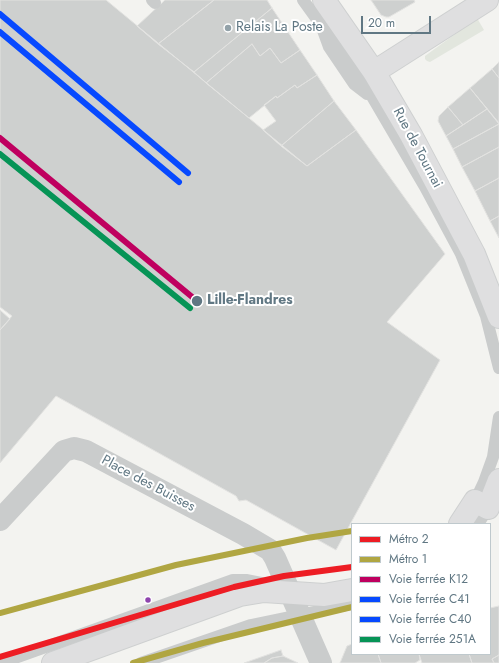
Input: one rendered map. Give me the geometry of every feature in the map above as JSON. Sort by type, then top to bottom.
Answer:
[{"type":"street","name":"Rue de Tournai","points":[[324,0],[368,76],[411,135],[474,254],[493,313]]},
{"type":"street","points":[[368,76],[487,0]]},
{"type":"street","name":"Place des Buisses","points":[[0,520],[64,451],[70,448],[78,448],[86,451],[266,547],[275,558],[299,615],[322,663]]},
{"type":"street","points":[[462,523],[485,512],[499,480]]},
{"type":"street","points":[[54,663],[240,595],[256,591],[324,595],[351,590]]},
{"type":"lane","name":"Rue de Tournai","points":[[303,0],[321,25],[331,33],[368,76],[375,102],[425,188],[470,274],[493,313]]},
{"type":"lane","name":"Rue de Tournai","points":[[321,25],[329,47],[354,84],[375,102]]},
{"type":"lane","points":[[493,313],[499,368]]},
{"type":"lane","points":[[485,512],[484,482],[493,457],[499,416]]},
{"type":"lane","points":[[0,663],[233,580],[246,580],[268,584],[290,594]]},
{"type":"lane","points":[[141,663],[251,625],[351,604]]},
{"type":"shaded area","points":[[477,18],[484,30],[430,62],[425,59],[425,56]]},
{"type":"building","points":[[0,0],[106,0],[307,166],[356,130],[445,254],[387,322],[440,360],[336,550],[246,500],[239,501],[236,496],[56,396],[0,463],[0,330],[12,316],[0,307]]},
{"type":"building","points":[[165,0],[214,0],[158,44],[137,26]]},
{"type":"building","points":[[214,0],[267,0],[272,8],[194,72],[158,44]]},
{"type":"building","points":[[371,0],[414,0],[415,2],[389,17],[386,17],[381,15]]},
{"type":"building","points":[[272,8],[300,50],[281,63],[270,48],[260,56],[252,44],[206,83],[194,72]]},
{"type":"building","points":[[252,44],[260,56],[270,48],[281,63],[300,50],[317,75],[297,88],[295,85],[277,98],[276,96],[249,118],[206,83]]},
{"type":"building","points":[[499,62],[499,78],[492,69]]},
{"type":"building","points":[[492,69],[499,78],[499,123],[470,88]]},
{"type":"building","points":[[317,75],[334,101],[281,146],[263,130],[276,121],[264,105],[295,85],[297,88]]},
{"type":"building","points":[[470,88],[487,109],[463,125],[448,107]]},
{"type":"building","points":[[334,101],[356,130],[307,166],[281,146]]},
{"type":"building","points":[[448,107],[463,125],[446,136],[438,121],[439,116]]},
{"type":"building","points":[[487,109],[499,124],[453,149],[446,136]]},
{"type":"building","points":[[499,124],[499,147],[462,167],[453,149]]},
{"type":"building","points":[[499,147],[499,178],[475,191],[462,167]]},
{"type":"building","points":[[499,178],[499,216],[490,221],[475,191]]},
{"type":"building","points":[[499,216],[499,238],[490,221]]},
{"type":"building","points":[[0,310],[10,319],[0,330]]},
{"type":"building","points":[[499,606],[499,655],[492,659],[494,663],[472,663],[469,655],[491,655],[491,608]]},
{"type":"building","points":[[351,644],[351,655],[378,655],[381,663],[340,663],[347,646]]},
{"type":"building","points":[[281,650],[283,656],[272,658],[264,663],[244,663]]},
{"type":"building","points":[[378,655],[419,655],[420,660],[415,663],[381,663]]},
{"type":"building","points":[[419,655],[469,655],[472,663],[422,663]]},
{"type":"building","points":[[499,655],[499,663],[494,663],[492,659]]},
{"type":"building","points":[[283,656],[298,663],[264,663],[272,658]]},
{"type":"metro line","name":"1","points":[[0,613],[176,565],[307,538],[351,531]]},
{"type":"metro line","name":"2","points":[[0,657],[234,587],[284,576],[351,567]]},
{"type":"metro line","name":"1","points":[[133,663],[203,643],[351,607]]},
{"type":"rail line","name":"C41","points":[[0,14],[188,173]]},
{"type":"rail line","name":"C40","points":[[0,32],[179,182]]},
{"type":"rail line","name":"K12","points":[[0,138],[197,301]]},
{"type":"rail line","name":"251A","points":[[0,154],[190,308]]},
{"type":"place","name":"Relais La Poste","points":[[228,28]]},
{"type":"place","name":"Lille-Flandres","points":[[197,301]]}]
